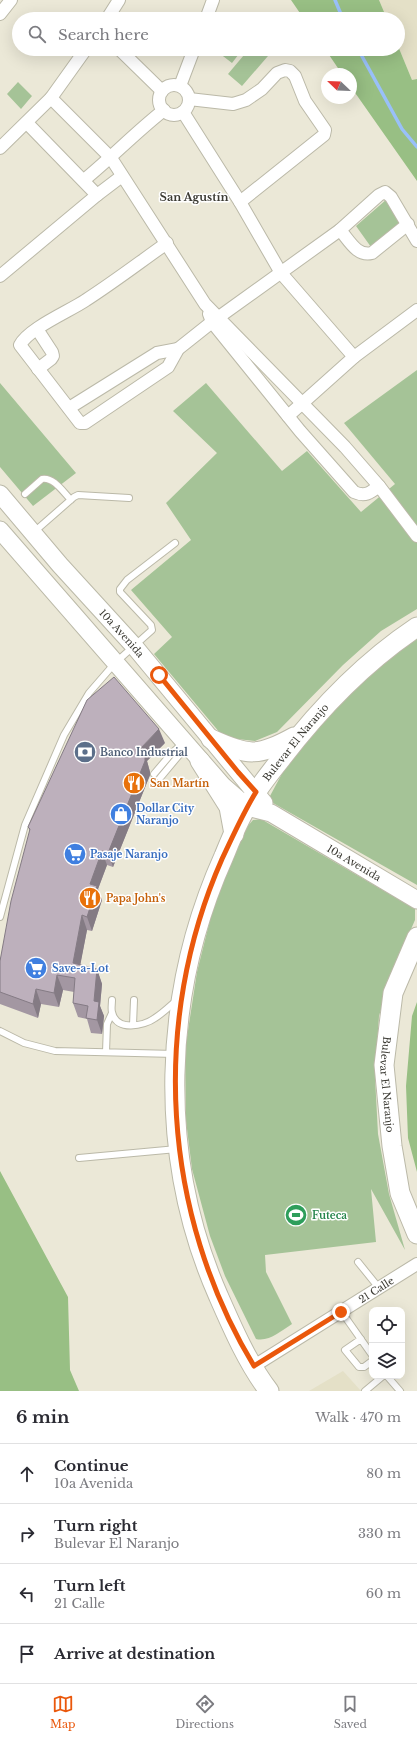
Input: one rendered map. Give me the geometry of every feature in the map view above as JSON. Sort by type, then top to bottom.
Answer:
[{"type":"main road","name":"Bulevar El Naranjo","points":[[269,1391],[231,1324],[205,1264],[191,1215],[179,1148],[175,1101],[175,1054],[181,996],[202,910],[214,877],[252,799],[301,733],[351,678],[377,656],[417,627]]},
{"type":"main road","points":[[211,739],[240,751],[259,752],[274,749],[301,733]]},
{"type":"main road","points":[[191,750],[230,808],[234,834]]},
{"type":"main road","name":"Bulevar El Naranjo","points":[[417,936],[393,993],[384,1065],[392,1146],[400,1193],[417,1234]]},
{"type":"street","points":[[0,14],[11,0]]},
{"type":"street","points":[[111,12],[119,0]]},
{"type":"street","points":[[209,12],[213,0]]},
{"type":"street","points":[[0,148],[51,98],[81,56]]},
{"type":"street","points":[[126,56],[162,91]]},
{"type":"street","points":[[180,86],[191,56]]},
{"type":"street","points":[[189,99],[233,104],[246,100],[262,89],[277,73],[284,70],[290,71],[295,76],[305,101],[325,130],[324,135],[240,202]]},
{"type":"street","points":[[171,85],[180,86],[185,89],[189,99],[186,109],[183,112],[172,115],[164,110],[159,101],[162,91],[171,85]]},
{"type":"street","points":[[51,98],[111,158],[167,243],[215,320],[300,432],[330,463],[354,492],[361,495],[369,494],[379,486]]},
{"type":"street","points":[[84,180],[111,158],[137,131],[164,110]]},
{"type":"street","points":[[183,112],[240,202],[281,273],[354,357]]},
{"type":"street","points":[[27,123],[97,195]]},
{"type":"street","points":[[0,276],[122,176]]},
{"type":"street","points":[[167,243],[86,301],[37,330],[23,340],[20,345],[80,423],[85,423],[168,367],[178,349],[215,320],[340,230],[379,194],[385,192],[391,197],[417,241]]},
{"type":"street","points":[[340,230],[360,253],[366,255],[372,253],[408,224]]},
{"type":"street","points":[[288,416],[354,357],[417,310]]},
{"type":"street","points":[[215,320],[302,403],[345,447],[379,486],[417,536]]},
{"type":"street","points":[[37,330],[52,352],[53,356],[38,369]]},
{"type":"street","points":[[69,408],[157,353],[178,349]]},
{"type":"street","points":[[300,432],[316,417]]},
{"type":"street","name":"10a Avenida","points":[[0,494],[60,565],[134,646],[211,739],[252,799]]},
{"type":"street","name":"10a Avenida","points":[[0,530],[222,786],[252,799],[271,813],[417,900]]},
{"type":"street","points":[[42,580],[60,565]]},
{"type":"street","name":"21 Calle","points":[[254,1366],[417,1264]]},
{"type":"lane","points":[[25,494],[45,478],[54,482],[70,500]]},
{"type":"lane","points":[[33,533],[70,500],[78,495],[129,498]]},
{"type":"lane","points":[[0,918],[25,825],[64,735],[89,693],[115,663],[150,633],[152,627],[120,592],[120,589],[127,580],[175,544]]},
{"type":"lane","points":[[157,776],[172,754],[191,750]]},
{"type":"lane","points":[[112,1012],[117,1021],[122,1024],[141,1025],[154,1019],[181,996]]},
{"type":"lane","points":[[106,1052],[107,1024],[112,1012],[112,1000]]},
{"type":"lane","points":[[134,1000],[134,1025]]},
{"type":"lane","points":[[0,1031],[24,1043],[56,1051],[175,1054]]},
{"type":"lane","points":[[79,1158],[179,1148]]},
{"type":"lane","points":[[358,1262],[379,1288]]},
{"type":"lane","points":[[341,1312],[369,1351]]},
{"type":"lane","points":[[361,1339],[345,1350],[359,1368],[364,1367],[369,1363]]},
{"type":"lane","points":[[365,1391],[379,1379]]},
{"type":"lane","points":[[390,1379],[400,1391]]},
{"type":"shaded area","points":[[379,0],[417,0],[417,79],[412,80],[402,56],[405,56],[405,12],[384,12]]},
{"type":"shaded area","points":[[343,1371],[361,1391],[309,1391]]},
{"type":"green space","points":[[291,0],[379,0],[384,12],[299,12]]},
{"type":"green space","points":[[223,56],[237,56],[232,63]]},
{"type":"green space","points":[[243,56],[268,56],[242,86],[228,74]]},
{"type":"green space","points":[[330,56],[402,56],[412,80],[417,79],[417,181],[357,96],[357,68],[338,68]]},
{"type":"green space","points":[[18,82],[32,96],[21,109],[7,94]]},
{"type":"green space","points":[[387,199],[405,219],[371,247],[356,226]]},
{"type":"green space","points":[[417,370],[417,609],[381,631],[343,665],[277,732],[255,741],[237,739],[220,733],[154,654],[172,637],[131,590],[191,540],[166,503],[217,453],[173,411],[206,383],[282,471],[307,451],[361,512],[395,484],[344,423]]},
{"type":"green space","points":[[0,383],[76,473],[33,506],[0,467]]},
{"type":"green space","points":[[417,637],[417,885],[273,803],[270,796],[285,768],[332,711],[368,675]]},
{"type":"green space","points":[[261,819],[415,909],[415,920],[392,973],[379,1016],[375,1077],[378,1134],[389,1194],[405,1250],[371,1189],[376,1242],[265,1255],[266,1272],[292,1324],[275,1335],[261,1340],[256,1339],[225,1276],[210,1236],[192,1169],[186,1121],[185,1050],[197,972],[214,904],[246,828],[253,820]]},
{"type":"green space","points":[[417,1002],[417,1172],[408,1138],[406,1086],[412,1016]]},
{"type":"green space","points":[[0,1171],[68,1297],[70,1370],[79,1391],[0,1391]]},
{"type":"building","name":"Pasaje Naranjo","points":[[114,677],[159,729],[140,749],[145,757],[145,761],[108,853],[102,851],[90,884],[97,886],[87,917],[82,915],[73,963],[97,969],[94,1001],[99,1002],[97,1020],[86,1018],[88,1006],[73,1003],[75,978],[57,975],[54,993],[36,989],[33,1004],[0,992],[0,961],[11,901],[30,829],[28,827],[87,700]]},
{"type":"waterway","points":[[335,0],[340,12]]},
{"type":"waterway","points":[[362,56],[402,129],[417,147]]},
{"type":"place","name":"Banco Industrial","points":[[85,752]]},
{"type":"place","name":"San Martín","points":[[134,783]]},
{"type":"place","name":"Dollar City Naranjo","points":[[121,814]]},
{"type":"place","name":"Pasaje Naranjo","points":[[75,854]]},
{"type":"place","name":"Papa John's","points":[[90,898]]},
{"type":"place","name":"Save-a-Lot","points":[[36,968]]},
{"type":"place","name":"Futeca","points":[[296,1215]]},
{"type":"district","name":"San Agustín","points":[[194,197]]},
{"type":"route","points":[[159,675],[256,792],[247,807],[214,877],[202,910],[181,996],[175,1054],[175,1101],[179,1148],[184,1182],[202,1255],[231,1324],[254,1366],[341,1312]]}]
